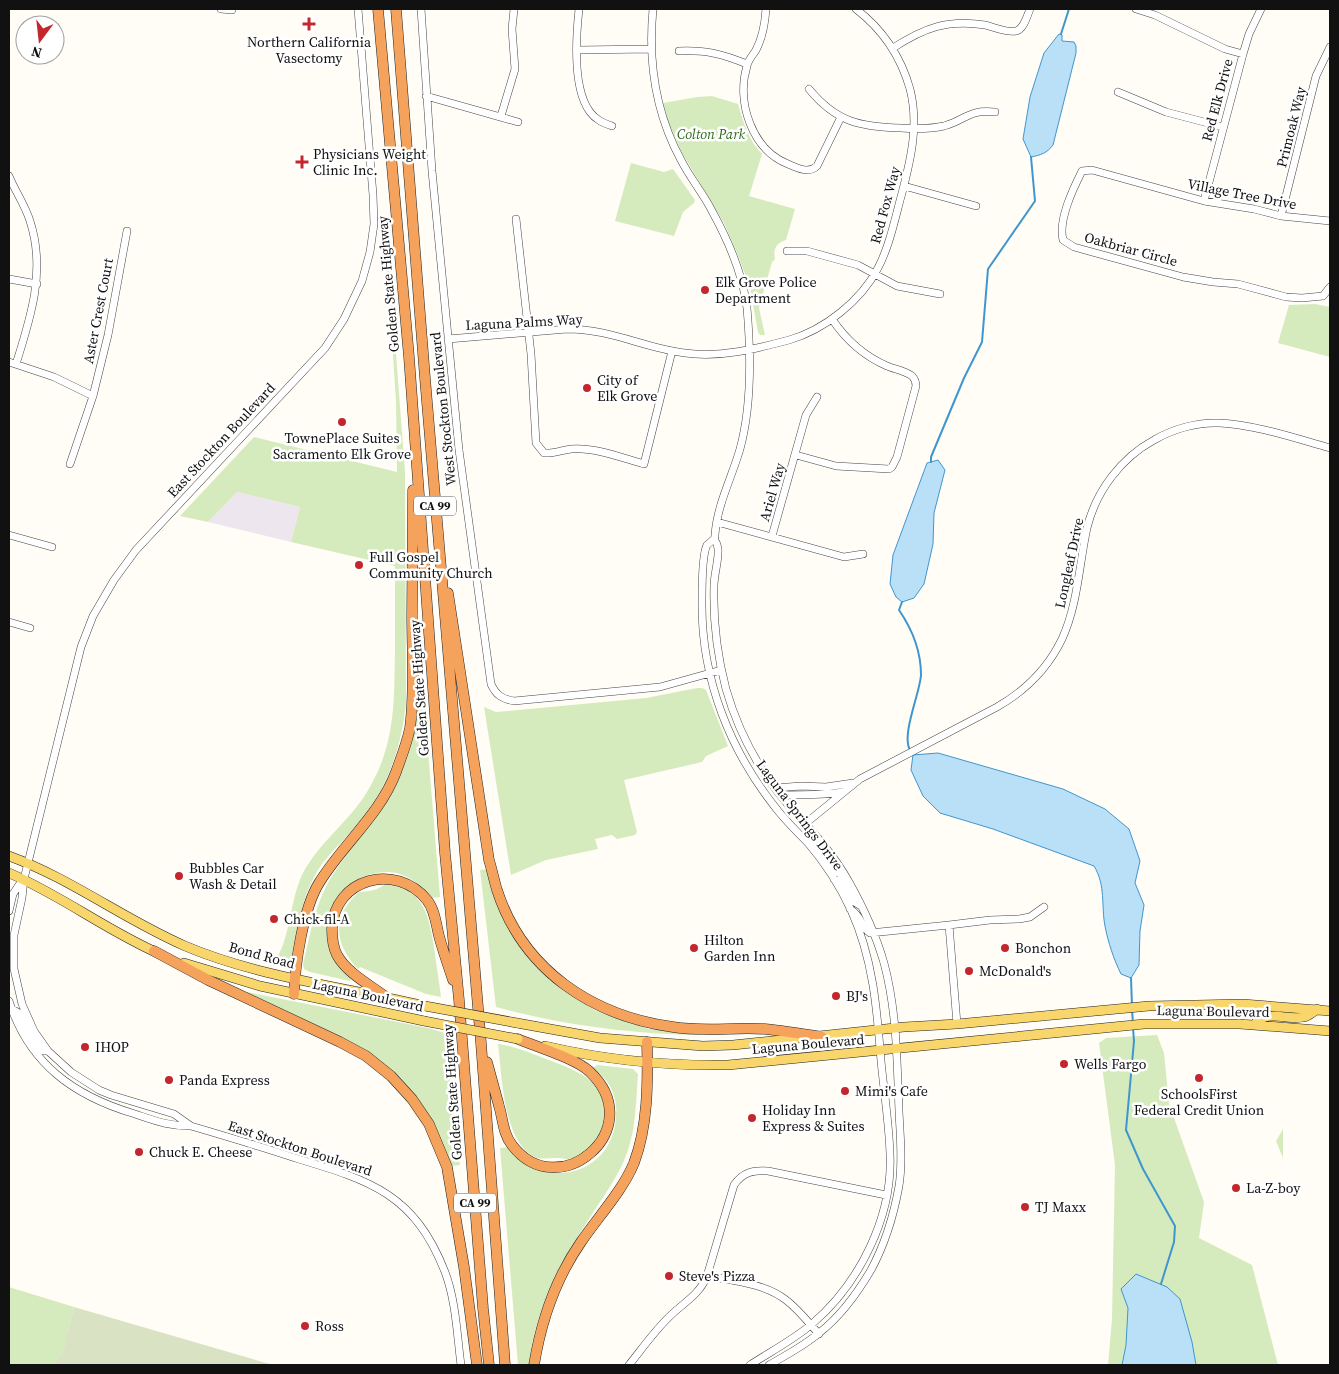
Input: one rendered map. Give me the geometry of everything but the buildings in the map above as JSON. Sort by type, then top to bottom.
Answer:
[{"type":"highway","name":"Golden State Highway","points":[[378,9],[417,462],[445,853],[489,1365]]},
{"type":"highway","name":"Golden State Highway","points":[[396,9],[435,506],[481,1043],[505,1365]]},
{"type":"highway","points":[[294,994],[294,978],[309,904],[318,884],[377,805],[396,772],[410,729],[412,690],[412,481],[417,462]]},
{"type":"highway","points":[[435,506],[489,860],[497,891],[510,920],[527,947],[548,971],[572,991],[604,1009],[639,1021],[675,1028],[765,1029],[822,1037]]},
{"type":"highway","points":[[386,997],[347,968],[337,954],[332,937],[332,920],[339,903],[350,890],[366,881],[383,878],[400,881],[416,889],[428,902],[435,918],[438,934],[459,1000]]},
{"type":"highway","points":[[154,951],[194,973],[366,1056],[391,1076],[412,1098],[429,1124],[447,1167],[464,1267],[477,1365]]},
{"type":"highway","points":[[481,1043],[504,1128],[512,1145],[525,1158],[542,1165],[560,1167],[578,1162],[593,1152],[604,1137],[610,1120],[609,1101],[602,1084],[589,1070],[518,1039]]},
{"type":"highway","points":[[534,1365],[537,1344],[561,1276],[580,1243],[614,1196],[633,1165],[642,1135],[648,1062],[647,1042]]},
{"type":"main road","name":"Bond Road","points":[[9,856],[68,881],[130,920],[186,946],[241,965],[425,1006],[570,1034],[647,1042]]},
{"type":"main road","points":[[9,872],[154,951],[215,974],[294,994]]},
{"type":"main road","name":"Laguna Boulevard","points":[[294,994],[586,1054],[648,1062],[699,1065],[728,1065],[880,1051],[1144,1024],[1254,1025],[1330,1031]]},
{"type":"main road","name":"Laguna Boulevard","points":[[647,1042],[703,1046],[733,1045],[1124,1007],[1243,1004],[1330,1011]]},
{"type":"main road","points":[[1254,1025],[1263,1017],[1270,1015],[1304,1017],[1317,1009]]},
{"type":"street","points":[[221,9],[232,10]]},
{"type":"street","name":"East Stockton Boulevard","points":[[191,1126],[174,1114],[99,1090],[70,1072],[48,1051],[26,1016],[18,991],[14,969],[14,935],[27,863],[81,647],[93,616],[114,580],[136,550],[325,348],[344,319],[362,281],[370,252],[374,214],[358,9]]},
{"type":"street","name":"West Stockton Boulevard","points":[[421,9],[426,96],[463,480],[490,680],[494,690],[500,697],[514,700],[641,690],[660,687],[722,670]]},
{"type":"street","points":[[501,116],[515,69],[512,29],[514,9]]},
{"type":"street","points":[[579,9],[577,34],[580,84],[586,106],[602,123],[612,126]]},
{"type":"street","name":"Laguna Springs Drive","points":[[653,9],[651,49],[655,84],[665,125],[680,160],[718,223],[731,250],[747,306],[749,350],[748,396],[745,422],[740,448],[724,496],[714,539],[707,546],[702,585],[703,630],[709,674],[722,717],[748,769],[780,813],[809,845],[834,879],[850,909],[862,938],[871,971],[877,1002],[880,1051]]},
{"type":"street","points":[[766,9],[760,42],[747,64],[743,89],[747,116],[760,141],[768,151],[780,160],[807,170],[814,168],[842,117]]},
{"type":"street","name":"Red Fox Way","points":[[749,350],[801,336],[832,319],[854,300],[875,274],[888,246],[912,149],[914,129],[910,91],[906,75],[893,48],[856,9]]},
{"type":"street","points":[[893,48],[916,34],[934,27],[954,23],[972,23],[1007,31],[1016,31],[1022,26],[1030,9]]},
{"type":"street","points":[[1136,9],[1155,15],[1225,49],[1243,54]]},
{"type":"street","name":"Red Elk Drive","points":[[1204,201],[1249,34],[1262,9]]},
{"type":"street","name":"Primoak Way","points":[[1281,216],[1316,76],[1330,47]]},
{"type":"street","points":[[578,50],[651,49]]},
{"type":"street","points":[[680,50],[718,53],[747,64]]},
{"type":"street","points":[[809,89],[842,117],[853,122],[882,128],[914,129],[945,125],[975,112],[995,112]]},
{"type":"street","points":[[1118,92],[1166,112],[1223,127]]},
{"type":"street","points":[[426,96],[518,122]]},
{"type":"street","name":"Oakbriar Circle","points":[[1150,186],[1092,170],[1082,171],[1067,207],[1061,232],[1063,240],[1074,247],[1183,277],[1238,284],[1286,297],[1323,296],[1330,287]]},
{"type":"street","points":[[9,176],[30,222],[36,253],[37,284],[31,319],[13,363],[54,377],[93,396]]},
{"type":"street","points":[[904,186],[976,206]]},
{"type":"street","name":"Village Tree Drive","points":[[1150,186],[1204,201],[1254,209],[1281,216],[1330,221]]},
{"type":"street","points":[[516,219],[527,333],[531,354],[536,443],[544,453],[554,454],[572,449],[588,450],[644,464],[672,351]]},
{"type":"street","name":"Aster Crest Court","points":[[70,464],[93,396],[110,326],[126,231]]},
{"type":"street","points":[[787,251],[807,251],[858,265],[897,286],[940,294]]},
{"type":"street","points":[[9,279],[37,284]]},
{"type":"street","points":[[796,455],[836,466],[888,469],[892,467],[897,457],[916,386],[912,375],[878,362],[861,351],[846,337],[832,319]]},
{"type":"street","name":"Laguna Palms Way","points":[[448,339],[567,329],[611,334],[672,351],[702,355],[749,350]]},
{"type":"street","name":"Ariel Way","points":[[772,536],[806,415],[817,398]]},
{"type":"street","name":"Longleaf Drive","points":[[806,823],[853,783],[1011,699],[1033,680],[1045,666],[1061,640],[1068,622],[1088,528],[1096,504],[1116,471],[1143,446],[1175,430],[1188,426],[1216,423],[1234,424],[1263,430],[1330,448]]},
{"type":"street","points":[[718,522],[844,557],[863,554]]},
{"type":"street","points":[[9,535],[52,547]]},
{"type":"street","name":"Laguna Springs Drive","points":[[714,539],[718,550],[714,577],[716,643],[734,713],[756,759],[775,788],[832,855],[862,906],[886,974],[896,1049]]},
{"type":"street","points":[[9,622],[30,628]]},
{"type":"street","name":"Longleaf Drive","points":[[775,788],[794,786],[826,788],[853,783]]},
{"type":"street","points":[[781,795],[827,795],[844,791]]},
{"type":"street","points":[[809,845],[820,848],[835,870],[846,877]]},
{"type":"street","name":"East Stockton Boulevard","points":[[9,911],[13,894],[24,879]]},
{"type":"street","points":[[834,879],[842,882],[853,901],[862,906]]},
{"type":"street","points":[[850,909],[858,914],[868,932],[873,933],[990,920],[1019,919],[1030,917],[1044,907]]},
{"type":"street","points":[[949,925],[957,1024]]},
{"type":"street","name":"East Stockton Boulevard","points":[[9,1001],[11,1009],[26,1038],[37,1054],[50,1069],[89,1097],[110,1106],[171,1125],[191,1126],[356,1177],[381,1189],[399,1202],[421,1227],[433,1246],[445,1273],[453,1306],[462,1365]]},
{"type":"street","points":[[11,1009],[19,1013],[39,1048],[43,1051],[48,1051]]},
{"type":"street","points":[[769,1365],[819,1334],[856,1292],[871,1269],[881,1248],[893,1212],[900,1182],[896,1049]]},
{"type":"street","points":[[750,1365],[811,1325],[825,1311],[855,1275],[878,1224],[886,1195],[890,1156],[880,1051]]},
{"type":"street","points":[[629,1365],[668,1318],[694,1296],[704,1282],[734,1185],[744,1175],[757,1170],[768,1171],[886,1195]]},
{"type":"street","points":[[707,1276],[772,1291],[786,1300],[819,1334]]},
{"type":"shaded area","points":[[237,492],[300,507],[291,542],[208,522]]},
{"type":"green space","name":"Colton Park","points":[[712,96],[738,104],[750,137],[762,154],[749,196],[795,209],[786,240],[775,249],[775,259],[772,262],[759,308],[765,335],[760,335],[758,332],[750,287],[724,223],[682,153],[670,127],[663,103]]},
{"type":"green space","points":[[631,163],[664,172],[673,169],[695,200],[683,212],[674,236],[615,221]]},
{"type":"green space","points":[[386,223],[405,472],[406,702],[404,718],[397,749],[387,778],[363,818],[328,856],[318,870],[307,892],[291,961],[285,966],[281,966],[273,964],[287,933],[302,875],[316,853],[360,803],[376,774],[388,740],[392,723],[394,687],[395,566],[291,542],[300,507],[237,492],[208,522],[180,516],[254,437],[397,472],[396,400],[384,224]]},
{"type":"green space","points":[[1315,304],[1330,307],[1330,357],[1278,343],[1289,305]]},
{"type":"green space","points":[[697,688],[706,690],[728,746],[706,756],[702,762],[624,780],[637,832],[635,835],[617,839],[612,835],[595,839],[598,849],[546,860],[511,875],[484,707],[496,712],[646,698]]},
{"type":"green space","points":[[424,702],[440,897],[433,898],[413,880],[401,874],[375,873],[354,882],[337,898],[331,908],[327,931],[328,944],[333,957],[352,977],[350,981],[310,972],[304,969],[303,964],[320,900],[337,868],[378,815],[392,791],[407,755],[416,703]]},
{"type":"green space","points":[[488,869],[496,897],[546,974],[570,995],[596,1011],[649,1029],[700,1032],[700,1035],[648,1033],[571,1024],[496,1007],[480,870]]},
{"type":"green space","points":[[385,884],[408,891],[416,897],[426,913],[432,934],[441,997],[426,994],[360,967],[358,969],[344,950],[340,940],[340,920],[350,901],[359,892],[380,888]]},
{"type":"green space","points":[[247,992],[445,1033],[460,1165],[450,1166],[441,1140],[428,1115],[393,1072],[246,994]]},
{"type":"green space","points":[[1157,1035],[1164,1053],[1169,1104],[1204,1202],[1199,1238],[1252,1265],[1278,1365],[1108,1365],[1112,1319],[1115,1165],[1099,1043],[1106,1038]]},
{"type":"green space","points":[[498,1044],[522,1050],[570,1068],[590,1080],[602,1097],[604,1109],[599,1137],[591,1146],[569,1160],[538,1158],[524,1149],[516,1138],[510,1123],[503,1089]]},
{"type":"green space","points":[[597,1065],[633,1069],[638,1074],[635,1114],[630,1144],[620,1170],[568,1253],[550,1289],[536,1326],[529,1365],[518,1365],[500,1148],[509,1147],[524,1162],[540,1170],[558,1173],[575,1171],[591,1163],[604,1152],[613,1135],[616,1112],[614,1094],[605,1080],[593,1068]]},
{"type":"green space","points":[[1283,1129],[1283,1158],[1276,1141]]},
{"type":"green space","points":[[9,1287],[74,1307],[62,1356],[52,1365],[9,1365]]},
{"type":"green space","points":[[74,1307],[273,1365],[52,1365],[62,1355]]},
{"type":"water","points":[[1059,34],[1062,35],[1062,41],[1074,42],[1076,53],[1053,145],[1044,153],[1031,157],[1023,139],[1030,97],[1044,53]]},
{"type":"water","points":[[938,460],[945,470],[934,513],[933,544],[924,584],[914,598],[902,602],[896,597],[890,584],[893,555],[927,463]]},
{"type":"water","points":[[938,753],[1063,789],[1105,809],[1129,829],[1140,861],[1135,883],[1144,905],[1140,931],[1139,965],[1131,978],[1121,974],[1112,951],[1105,926],[1100,881],[1094,866],[993,829],[940,813],[923,796],[911,770],[913,755]]},
{"type":"water","points":[[1136,1274],[1167,1287],[1180,1299],[1192,1342],[1196,1365],[1122,1365],[1126,1345],[1128,1308],[1121,1289]]},
{"type":"waterway","points":[[1061,34],[1069,9]]},
{"type":"waterway","points":[[931,462],[931,457],[964,378],[982,342],[988,269],[1035,201],[1031,157]]},
{"type":"waterway","points":[[902,602],[899,610],[915,641],[921,666],[920,683],[909,724],[908,743],[910,750]]},
{"type":"waterway","points":[[1131,978],[1132,1006]]},
{"type":"waterway","points":[[1132,1010],[1133,1023]]},
{"type":"waterway","points":[[1133,1028],[1134,1041],[1126,1130],[1143,1169],[1175,1226],[1174,1242],[1161,1284]]},
{"type":"place","name":"Northern California Vasectomy","points":[[309,24]]},
{"type":"place","name":"Physicians Weight Clinic Inc.","points":[[302,162]]},
{"type":"place","name":"Elk Grove Police Department","points":[[705,290]]},
{"type":"place","name":"City of Elk Grove","points":[[587,388]]},
{"type":"place","name":"TownePlace Suites Sacramento Elk Grove","points":[[342,422]]},
{"type":"place","name":"Full Gospel Community Church","points":[[359,565]]},
{"type":"place","name":"Bubbles Car Wash & Detail","points":[[179,876]]},
{"type":"place","name":"Chick-fil-A","points":[[274,919]]},
{"type":"place","name":"Hilton Garden Inn","points":[[694,948]]},
{"type":"place","name":"Bonchon","points":[[1005,948]]},
{"type":"place","name":"McDonald's","points":[[969,971]]},
{"type":"place","name":"BJ's","points":[[836,996]]},
{"type":"place","name":"IHOP","points":[[85,1047]]},
{"type":"place","name":"Wells Fargo","points":[[1064,1064]]},
{"type":"place","name":"SchoolsFirst Federal Credit Union","points":[[1199,1078]]},
{"type":"place","name":"Panda Express","points":[[169,1080]]},
{"type":"place","name":"Mimi's Cafe","points":[[845,1091]]},
{"type":"place","name":"Holiday Inn Express & Suites","points":[[752,1118]]},
{"type":"place","name":"Chuck E. Cheese","points":[[139,1152]]},
{"type":"place","name":"La-Z-boy","points":[[1236,1188]]},
{"type":"place","name":"TJ Maxx","points":[[1025,1207]]},
{"type":"place","name":"Steve's Pizza","points":[[669,1276]]},
{"type":"place","name":"Ross","points":[[305,1326]]}]
